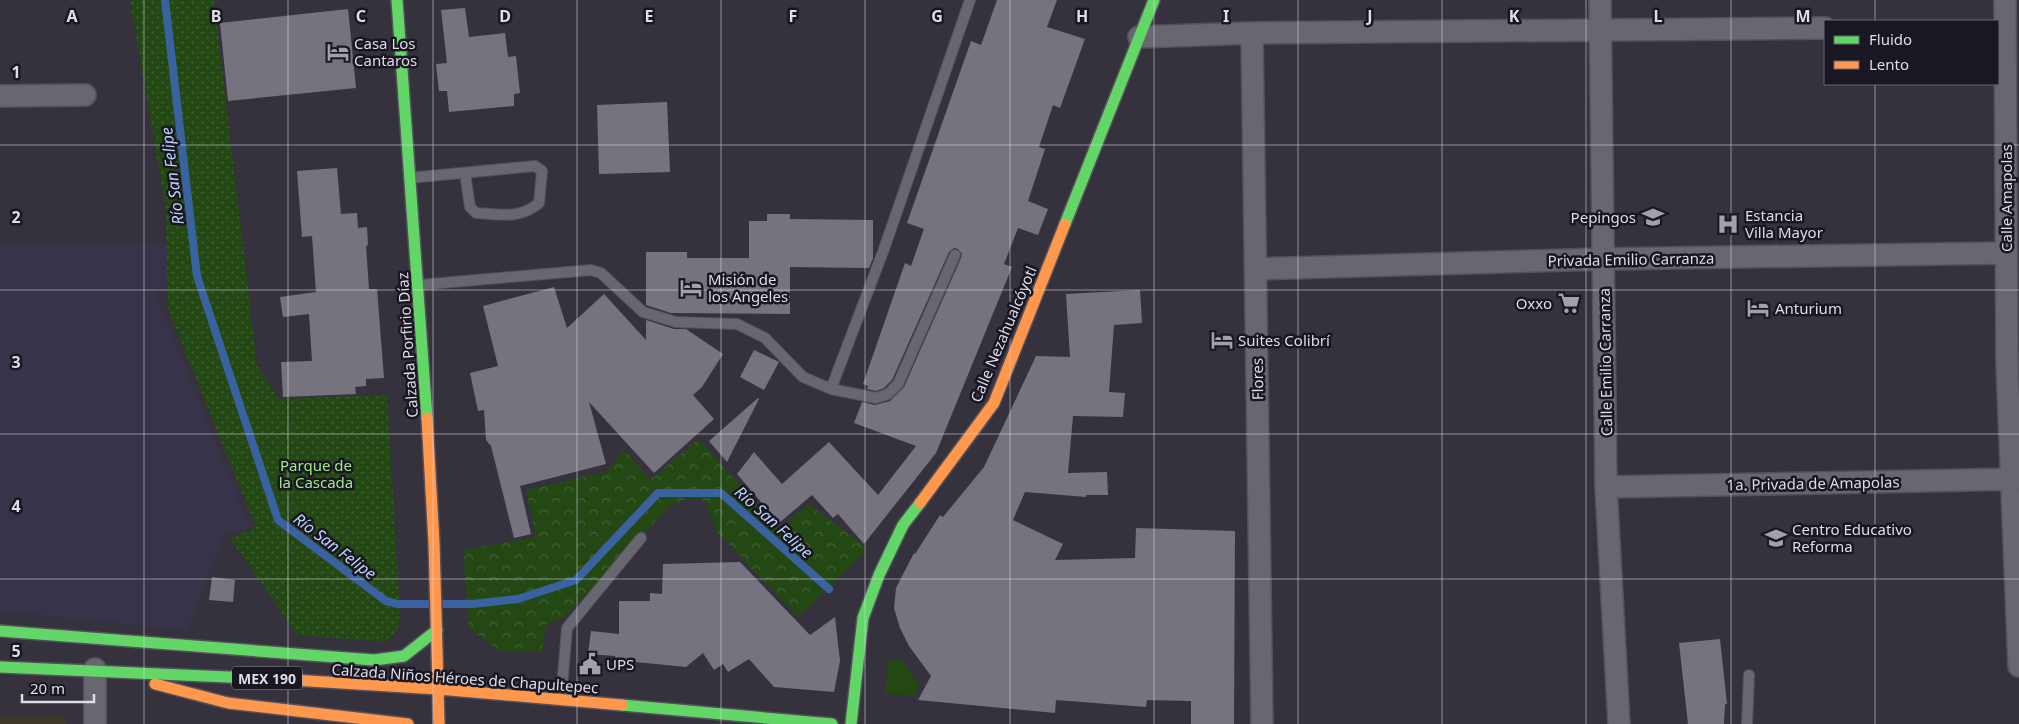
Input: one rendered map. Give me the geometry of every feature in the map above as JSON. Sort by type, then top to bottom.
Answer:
[{"type":"main road","name":"Calzada Porfirio Díaz","points":[[397,0],[408,178],[418,286],[436,581],[439,724]]},
{"type":"main road","name":"Calle Nezahualcóyotl","points":[[851,724],[863,618],[879,575],[903,525],[994,402],[1154,0]]},
{"type":"main road","points":[[0,631],[374,660],[404,656],[437,630]]},
{"type":"main road","points":[[46,634],[68,649]]},
{"type":"main road","name":"Calzada Niños Héroes de Chapultepec","points":[[0,667],[88,664],[438,689],[832,724]]},
{"type":"main road","name":"Calzada Niños Héroes de Chapultepec","points":[[88,664],[228,702],[408,724]]},
{"type":"street","name":"Calle Emilio Carranza","points":[[1600,0],[1606,487],[1619,724]]},
{"type":"street","name":"Calle Amapolas","points":[[2005,0],[2002,27],[2006,253],[2012,296],[2019,666]]},
{"type":"street","points":[[1140,37],[1252,33],[1824,28]]},
{"type":"street","name":"Flores","points":[[1252,33],[1262,724]]},
{"type":"street","points":[[0,96],[85,96]]},
{"type":"street","name":"Privada Emilio Carranza","points":[[1256,269],[1603,258],[2006,253]]},
{"type":"street","name":"1a. Privada de Amapolas","points":[[1606,487],[2015,479]]},
{"type":"street","points":[[88,664],[95,724]]},
{"type":"lane","points":[[831,390],[884,249],[970,0]]},
{"type":"lane","points":[[408,178],[465,172],[535,166],[542,171],[539,203],[530,211],[515,215],[476,213],[470,206],[465,172]]},
{"type":"lane","points":[[418,286],[591,270],[601,273],[643,312],[676,322],[737,324],[765,338],[803,377],[831,390],[876,398],[888,394],[898,384],[955,255]]},
{"type":"lane","points":[[561,700],[568,628],[641,538]]},
{"type":"lane","points":[[1747,724],[1749,675]]},
{"type":"shaded area","points":[[171,243],[175,281],[154,290],[250,529],[224,534],[187,630],[0,611],[0,244]]},
{"type":"shaded area","points":[[65,716],[66,724],[0,724],[0,717]]},
{"type":"green space","name":"Parque de la Cascada","points":[[130,0],[214,0],[257,365],[278,399],[387,395],[400,614],[396,631],[392,637],[384,642],[297,635],[230,538],[256,527],[168,309],[166,208]]},
{"type":"green space","points":[[699,439],[778,528],[809,504],[868,549],[798,617],[717,532],[705,501],[687,498],[670,506],[564,617],[546,625],[542,651],[501,652],[469,628],[463,550],[536,537],[526,490],[608,471],[624,450],[650,480]]},
{"type":"green space","points":[[900,658],[920,685],[914,695],[885,694],[888,662]]},
{"type":"building","points":[[997,0],[1057,0],[1047,27],[1085,39],[1060,108],[1053,105],[1039,147],[1045,149],[1028,201],[1048,209],[1038,235],[1018,228],[1004,264],[1012,267],[936,453],[864,544],[838,514],[833,518],[812,495],[779,523],[737,474],[754,452],[782,484],[829,442],[878,495],[916,446],[854,423],[862,402],[875,405],[890,401],[904,387],[961,258],[962,254],[958,249],[954,248],[949,252],[892,380],[884,388],[876,391],[867,389],[868,386],[863,384],[905,263],[911,266],[924,229],[907,223],[971,41],[981,45]]},
{"type":"building","points":[[465,8],[469,37],[505,33],[508,57],[516,56],[520,93],[514,94],[514,106],[449,112],[447,91],[439,91],[436,64],[447,63],[441,10]]},
{"type":"building","points":[[348,9],[356,88],[228,101],[220,23]]},
{"type":"building","points":[[667,102],[670,172],[599,174],[597,105]]},
{"type":"building","points":[[337,168],[341,214],[357,213],[358,228],[367,227],[368,245],[366,246],[369,289],[377,289],[384,378],[366,379],[366,386],[355,387],[356,394],[283,397],[281,362],[312,361],[309,314],[283,317],[280,297],[316,292],[312,236],[302,237],[297,171]]},
{"type":"building","points":[[767,214],[790,214],[790,219],[873,220],[873,258],[869,268],[790,267],[790,314],[671,313],[646,305],[646,252],[687,252],[687,258],[749,258],[749,221],[767,221]]},
{"type":"building","points":[[554,287],[567,328],[604,294],[646,340],[646,320],[674,329],[686,329],[723,354],[702,387],[693,395],[714,419],[654,473],[589,402],[606,464],[520,486],[531,534],[514,538],[491,446],[486,440],[484,410],[478,411],[470,373],[498,366],[483,306]]},
{"type":"building","points":[[1140,290],[1142,323],[1114,325],[1109,392],[1125,393],[1123,417],[1073,416],[1068,473],[1107,472],[1108,495],[1086,495],[1086,497],[1025,492],[1013,520],[1063,544],[1055,560],[1135,558],[1136,528],[1235,531],[1234,724],[1191,724],[1191,701],[1147,700],[1146,707],[1056,700],[1055,713],[918,700],[931,676],[909,646],[900,628],[894,608],[896,588],[914,553],[940,515],[943,517],[984,467],[1036,356],[1070,357],[1066,294]]},
{"type":"building","points":[[754,350],[779,362],[764,390],[740,377]]},
{"type":"building","points":[[759,399],[727,462],[709,441]]},
{"type":"building","points":[[740,562],[810,635],[835,617],[840,661],[834,692],[774,687],[749,659],[728,672],[723,664],[714,670],[703,653],[686,667],[615,660],[615,656],[588,654],[591,631],[619,634],[619,601],[650,601],[650,593],[662,594],[663,564]]},
{"type":"building","points":[[212,577],[235,580],[233,602],[209,600]]},
{"type":"building","points":[[1720,639],[1727,704],[1725,704],[1724,724],[1688,724],[1679,643]]},
{"type":"waterway","name":"Río San Felipe","points":[[165,0],[197,276],[278,520],[386,601],[398,604],[472,604],[518,599],[576,580],[658,493],[721,493],[829,589]]},
{"type":"traffic: fast","points":[[397,0],[427,418]]},
{"type":"traffic: fast","points":[[1065,224],[1154,0]]},
{"type":"traffic: fast","points":[[851,724],[863,618],[879,575],[903,525],[920,503]]},
{"type":"traffic: fast","points":[[0,631],[374,660],[404,656],[437,630]]},
{"type":"traffic: fast","points":[[0,667],[293,680]]},
{"type":"traffic: fast","points":[[622,705],[832,724]]},
{"type":"traffic: slow","points":[[920,503],[994,403],[1065,224]]},
{"type":"traffic: slow","points":[[427,418],[434,543],[439,724]]},
{"type":"traffic: slow","points":[[293,680],[438,689],[622,705]]},
{"type":"traffic: slow","points":[[155,684],[228,703],[408,724]]},
{"type":"place","name":"Casa Los Cantaros","points":[[338,52]]},
{"type":"place","name":"Pepingos","points":[[1653,217]]},
{"type":"place","name":"Estancia Villa Mayor","points":[[1728,224]]},
{"type":"place","name":"Misión de los Angeles","points":[[691,288]]},
{"type":"place","name":"Oxxo","points":[[1569,303]]},
{"type":"place","name":"Anturium","points":[[1758,308]]},
{"type":"place","name":"Suites Colibrí","points":[[1222,340]]},
{"type":"place","name":"Centro Educativo Reforma","points":[[1776,538]]},
{"type":"place","name":"UPS","points":[[590,664]]}]
